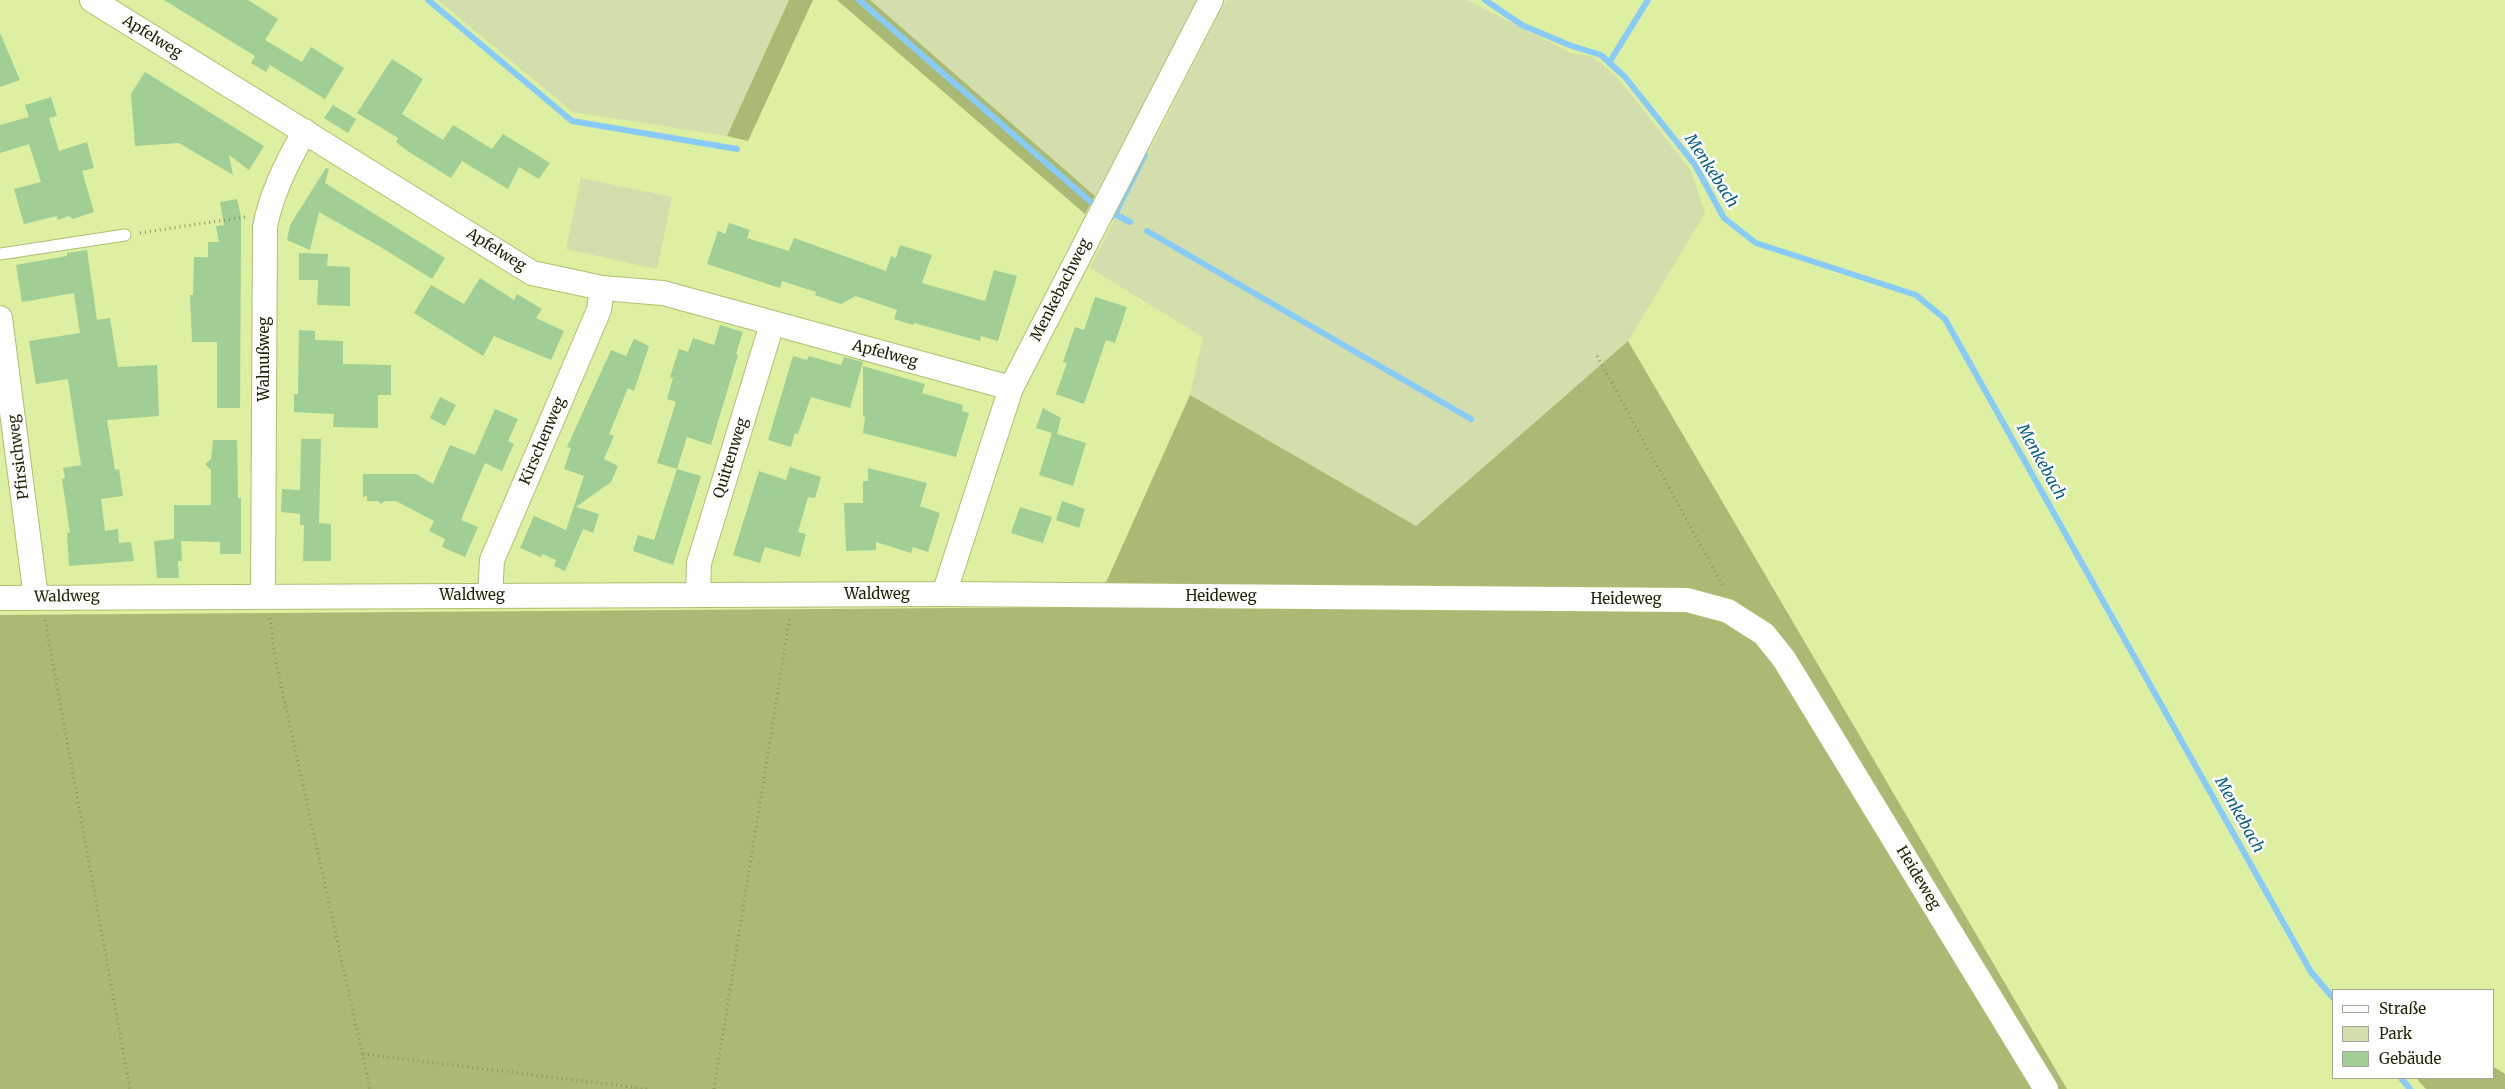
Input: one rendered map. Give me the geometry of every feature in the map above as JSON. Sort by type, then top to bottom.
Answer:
[{"type":"street","name":"Apfelweg","points":[[92,0],[532,272],[602,288],[664,292],[772,324],[1011,388]]},
{"type":"street","name":"Menkebachweg","points":[[944,594],[1011,388],[1211,0]]},
{"type":"street","name":"Walnußweg","points":[[263,596],[265,227],[267,213],[289,157],[305,131]]},
{"type":"street","name":"Kirschenweg","points":[[490,596],[492,560],[599,310],[602,288]]},
{"type":"street","name":"Quittenweg","points":[[698,594],[699,563],[772,324]]},
{"type":"street","name":"Pfirsichweg","points":[[1,330],[38,598]]},
{"type":"street","name":"Waldweg","points":[[0,598],[944,594]]},
{"type":"street","name":"Heideweg","points":[[944,594],[1688,600],[1728,611],[1764,634],[1784,659],[2046,1089]]},
{"type":"lane","points":[[0,254],[125,236]]},
{"type":"path","points":[[125,236],[267,213]]},
{"type":"path","points":[[1597,356],[1726,591],[1728,611]]},
{"type":"path","points":[[263,596],[270,610],[275,658],[370,1089]]},
{"type":"path","points":[[714,1089],[793,596]]},
{"type":"path","points":[[38,598],[130,1089]]},
{"type":"path","points":[[363,1054],[648,1089]]},
{"type":"green space","points":[[438,0],[789,0],[727,136],[573,112]]},
{"type":"green space","points":[[789,0],[813,0],[748,141],[727,136]]},
{"type":"green space","points":[[837,0],[870,0],[1095,196],[1085,214]]},
{"type":"green space","points":[[870,0],[1197,0],[1095,196]]},
{"type":"green space","points":[[1226,0],[1467,0],[1571,53],[1590,56],[1601,63],[1622,83],[1691,171],[1705,213],[1628,341],[1416,526],[1190,395],[1203,337],[1090,268]]},
{"type":"green space","points":[[581,178],[672,197],[657,269],[566,249]]},
{"type":"green space","points":[[1628,341],[2067,1089],[0,1089],[0,615],[1095,607],[1190,395],[1416,526]]},
{"type":"green space","points":[[2495,1068],[2505,1074],[2505,1089],[2426,1089],[2417,1079],[2495,1079]]},
{"type":"building","points":[[164,0],[248,0],[278,19],[265,40],[302,62],[311,47],[344,68],[325,99],[270,65],[266,72],[251,63],[255,56]]},
{"type":"building","points":[[0,33],[20,80],[0,87]]},
{"type":"building","points":[[392,59],[423,79],[402,114],[443,140],[453,125],[492,149],[503,134],[550,163],[539,179],[519,167],[508,189],[462,161],[451,178],[406,150],[396,142],[398,138],[357,113]]},
{"type":"building","points":[[145,72],[264,146],[249,170],[229,155],[233,175],[179,143],[135,146],[131,94]]},
{"type":"building","points":[[51,97],[57,116],[49,118],[59,151],[87,142],[94,168],[82,171],[94,212],[73,219],[69,216],[58,220],[57,216],[24,224],[14,189],[41,182],[29,144],[0,153],[0,125],[29,117],[25,105]]},
{"type":"building","points":[[333,105],[356,119],[348,133],[324,118]]},
{"type":"building","points":[[326,168],[329,169],[325,183],[445,258],[432,279],[319,212],[310,250],[287,240],[290,225]]},
{"type":"building","points":[[237,199],[241,217],[240,408],[217,408],[217,342],[192,342],[190,295],[193,295],[194,257],[208,257],[208,242],[219,242],[216,226],[224,225],[220,202]]},
{"type":"building","points":[[729,223],[750,230],[747,238],[789,251],[794,238],[886,271],[891,256],[896,258],[900,245],[932,255],[922,283],[985,301],[994,270],[1017,276],[998,341],[981,336],[980,341],[894,319],[897,310],[856,296],[841,304],[815,295],[816,292],[782,281],[780,288],[707,264],[718,231],[725,234]]},
{"type":"building","points":[[87,250],[97,320],[110,318],[118,367],[157,365],[159,416],[107,420],[115,470],[119,469],[123,496],[101,499],[105,531],[118,529],[119,543],[131,542],[134,561],[69,566],[67,533],[70,533],[62,479],[65,478],[63,468],[81,465],[68,379],[36,384],[29,341],[80,333],[74,293],[22,302],[16,265],[67,256],[67,253]]},
{"type":"building","points":[[299,253],[328,254],[327,266],[350,267],[350,306],[317,305],[318,280],[299,280]]},
{"type":"building","points":[[480,278],[514,300],[517,294],[542,309],[536,318],[564,331],[551,360],[494,336],[483,356],[414,313],[431,285],[464,304]]},
{"type":"building","points":[[1095,297],[1127,307],[1115,343],[1106,340],[1084,404],[1056,394],[1067,363],[1063,362],[1075,327],[1084,330]]},
{"type":"building","points":[[720,325],[743,332],[711,445],[687,437],[677,469],[657,463],[676,402],[667,399],[673,378],[670,377],[679,349],[688,352],[693,338],[714,345]]},
{"type":"building","points":[[299,330],[315,331],[315,340],[343,341],[343,364],[391,365],[391,395],[378,395],[378,428],[333,427],[334,414],[294,412],[294,394],[298,394]]},
{"type":"building","points":[[634,339],[649,346],[634,391],[628,388],[609,434],[614,436],[604,459],[618,466],[611,482],[576,507],[599,514],[593,533],[583,529],[565,571],[554,566],[556,560],[542,554],[541,557],[520,548],[534,516],[566,530],[584,476],[564,469],[571,448],[567,447],[611,350],[626,356]]},
{"type":"building","points":[[793,356],[807,360],[809,356],[841,365],[844,357],[863,362],[850,408],[811,397],[798,434],[795,433],[791,447],[768,440]]},
{"type":"building","points":[[863,366],[925,384],[922,393],[963,405],[962,411],[969,413],[956,457],[863,433],[865,417],[863,416]]},
{"type":"building","points":[[440,397],[456,405],[445,426],[430,418]]},
{"type":"building","points":[[1043,408],[1061,418],[1057,434],[1086,443],[1073,486],[1039,475],[1052,433],[1036,428]]},
{"type":"building","points":[[495,409],[518,419],[508,441],[514,444],[502,471],[485,463],[461,520],[478,527],[465,557],[442,547],[445,539],[429,531],[434,521],[396,501],[385,501],[381,504],[378,501],[367,501],[367,496],[363,497],[363,474],[416,474],[433,484],[450,445],[475,455]]},
{"type":"building","points":[[301,439],[321,439],[319,523],[331,524],[331,561],[303,561],[304,525],[300,525],[300,514],[281,512],[282,489],[300,490]]},
{"type":"building","points":[[213,440],[237,440],[238,498],[241,498],[241,554],[220,554],[220,542],[181,541],[182,561],[178,561],[179,578],[157,578],[154,541],[174,539],[174,505],[211,505],[211,470],[205,464],[211,459]]},
{"type":"building","points":[[790,467],[821,477],[815,498],[808,497],[798,532],[806,534],[800,557],[765,547],[760,563],[733,555],[759,471],[786,480]]},
{"type":"building","points":[[868,468],[927,483],[920,506],[940,513],[928,552],[913,547],[911,553],[876,542],[876,550],[846,551],[844,503],[863,503],[863,481],[868,481]]},
{"type":"building","points":[[677,469],[701,476],[673,565],[633,551],[638,535],[654,540]]},
{"type":"building","points":[[1062,501],[1085,509],[1079,528],[1056,520]]},
{"type":"building","points":[[1020,507],[1052,517],[1043,543],[1011,533]]},
{"type":"waterway","points":[[428,0],[572,121],[737,149]]},
{"type":"waterway","points":[[859,0],[1092,203]]},
{"type":"waterway","name":"Menkebach","points":[[1485,0],[1522,25],[1569,45],[1601,55],[1625,77],[1695,165],[1724,218],[1756,243],[1916,295],[1945,319],[2311,972],[2332,997]]},
{"type":"waterway","name":"Menkebach","points":[[1609,63],[1648,0]]},
{"type":"waterway","points":[[1115,214],[1145,155]]},
{"type":"waterway","points":[[1112,217],[1115,214],[1130,222]]},
{"type":"waterway","points":[[1147,231],[1471,419]]},
{"type":"waterway","name":"Menkebach","points":[[2402,1079],[2410,1089]]}]
